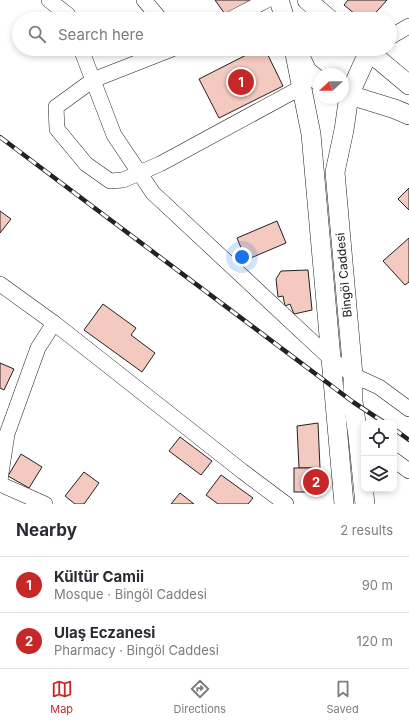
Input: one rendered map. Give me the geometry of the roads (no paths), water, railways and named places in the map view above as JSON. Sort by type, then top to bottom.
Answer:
[{"type":"main road","points":[[279,0],[283,12]]},
{"type":"main road","name":"Bingöl Caddesi","points":[[298,56],[310,84],[311,134],[344,504]]},
{"type":"main road","name":"Bingöl Caddesi","points":[[349,88],[366,56]]},
{"type":"main road","points":[[376,56],[409,85]]},
{"type":"main road","points":[[349,95],[395,109],[409,115]]},
{"type":"main road","name":"Bingöl Caddesi","points":[[345,104],[344,130],[335,172],[354,375],[353,402],[361,438]]},
{"type":"main road","name":"Bingöl Caddesi","points":[[362,456],[365,504]]},
{"type":"street","points":[[49,0],[63,12]]},
{"type":"street","points":[[69,0],[69,12]]},
{"type":"street","points":[[144,0],[154,12]]},
{"type":"street","points":[[244,12],[266,0]]},
{"type":"street","points":[[397,33],[409,26]]},
{"type":"street","points":[[84,56],[114,135],[153,193],[330,359],[354,375],[379,387],[409,409]]},
{"type":"street","points":[[154,56],[93,80],[56,107],[57,130],[86,164],[110,181],[122,180],[160,164],[310,84]]},
{"type":"street","points":[[0,285],[54,323],[282,503]]},
{"type":"street","points":[[0,480],[7,434],[38,348],[54,323]]},
{"type":"street","points":[[397,462],[409,471]]},
{"type":"street","points":[[0,484],[46,504]]},
{"type":"railway","points":[[0,137],[353,402],[380,420]]},
{"type":"railway","points":[[397,431],[409,440]]},
{"type":"place","name":"Kültür Camii","points":[[241,82]]},
{"type":"place","name":"Ulaş Eczanesi","points":[[316,482]]}]
